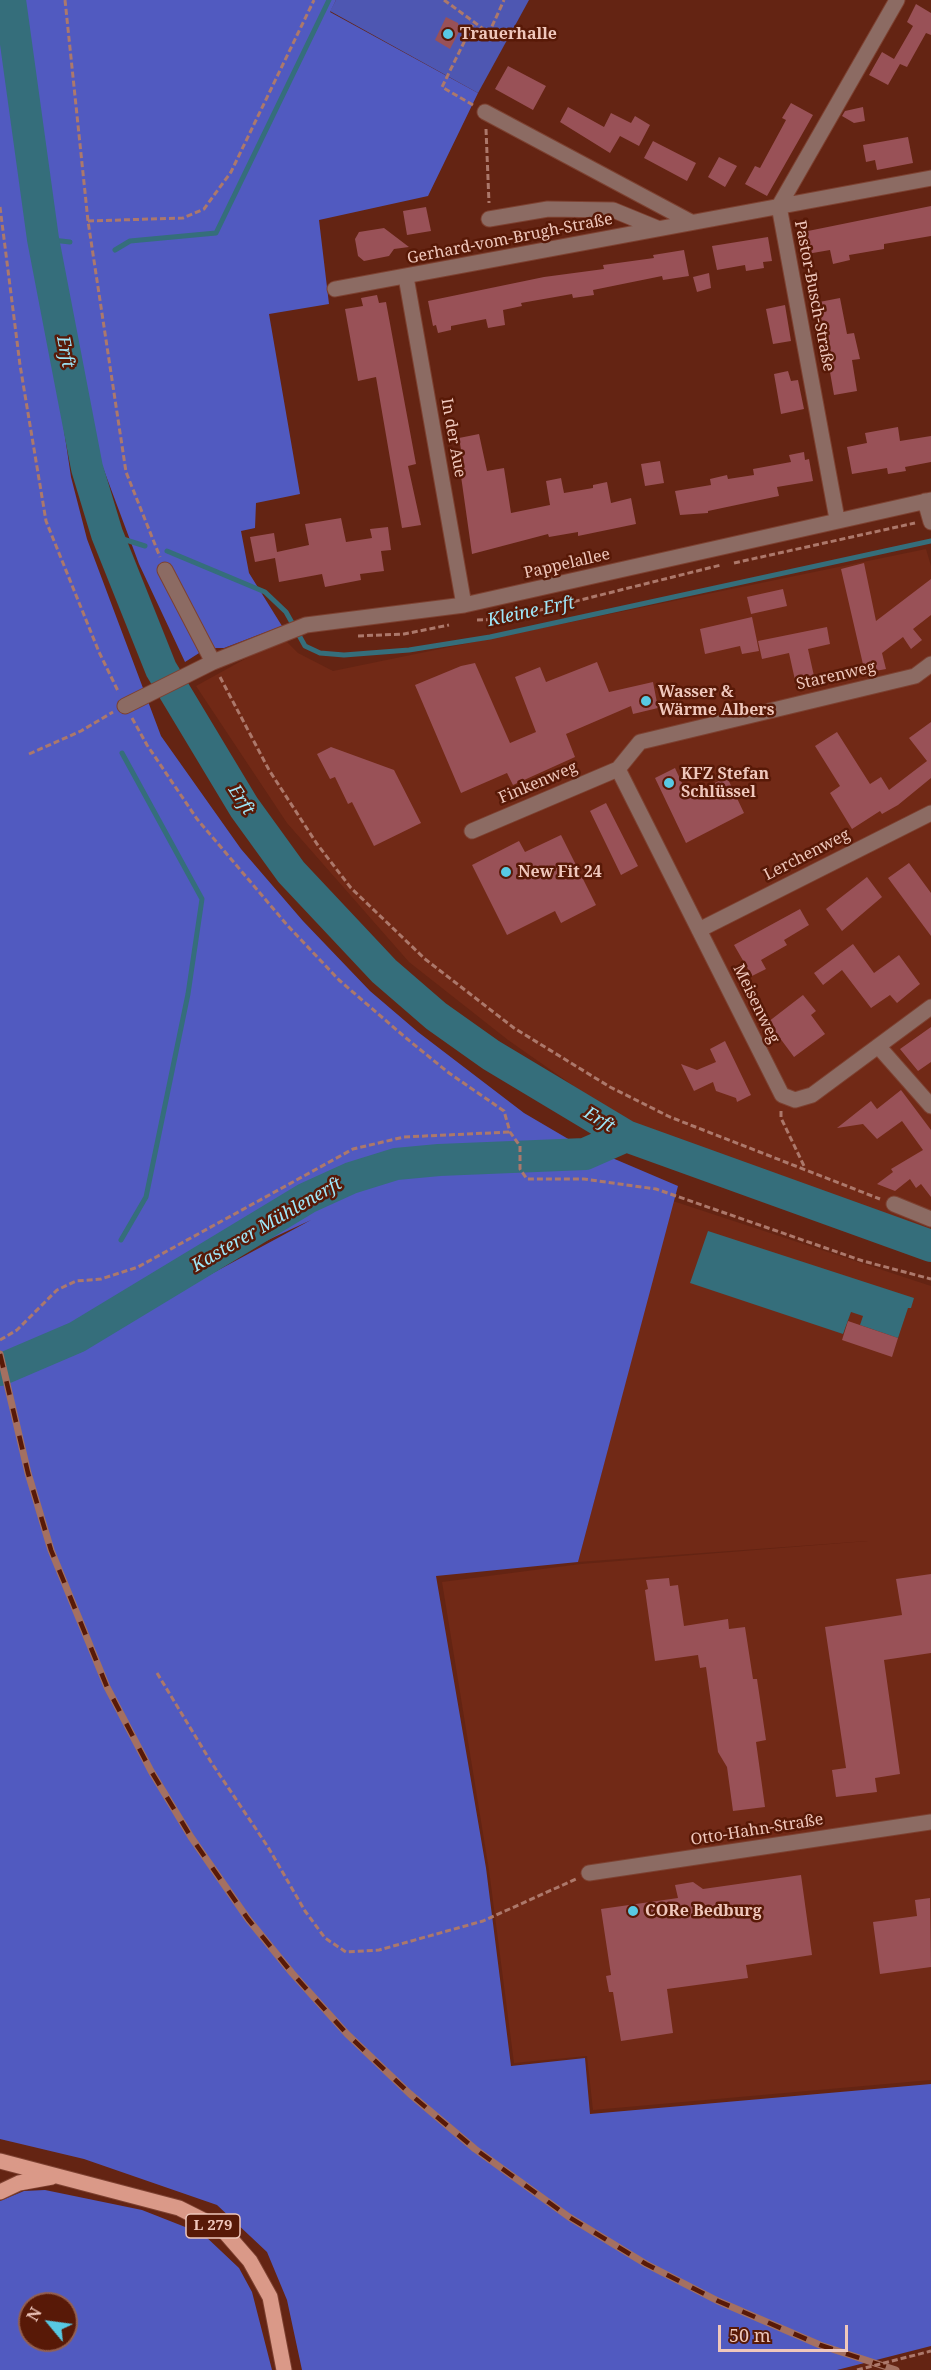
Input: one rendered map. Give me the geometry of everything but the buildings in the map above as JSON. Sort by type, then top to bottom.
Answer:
[{"type":"main road","name":"L 279","points":[[0,2161],[179,2208],[222,2230],[250,2261],[270,2297],[284,2370]]},
{"type":"main road","name":"L 279","points":[[0,2192],[19,2183],[54,2176]]},
{"type":"street","name":"Pastor-Busch-Straße","points":[[837,519],[779,206],[897,0]]},
{"type":"street","points":[[485,112],[691,222]]},
{"type":"street","name":"Gerhard-vom-Brugh-Straße","points":[[335,289],[931,178]]},
{"type":"street","points":[[489,219],[548,209],[613,210],[657,228]]},
{"type":"street","name":"In der Aue","points":[[406,277],[464,606]]},
{"type":"street","points":[[928,501],[931,521]]},
{"type":"street","name":"Pappelallee","points":[[125,706],[188,673],[306,625],[464,606],[837,519],[928,501]]},
{"type":"street","points":[[165,570],[213,662]]},
{"type":"street","name":"Starenweg","points":[[618,768],[640,742],[915,676],[931,664]]},
{"type":"street","name":"Finkenweg","points":[[472,831],[618,768]]},
{"type":"street","name":"Meisenweg","points":[[618,768],[782,1095]]},
{"type":"street","name":"Lerchenweg","points":[[699,930],[931,813]]},
{"type":"street","points":[[782,1095],[795,1100],[812,1095],[931,1007]]},
{"type":"street","points":[[878,1046],[931,1106]]},
{"type":"street","points":[[894,1204],[931,1219]]},
{"type":"street","name":"Otto-Hahn-Straße","points":[[588,1874],[931,1822]]},
{"type":"path","points":[[65,0],[88,221],[126,472],[165,570]]},
{"type":"path","points":[[88,221],[183,218],[204,209],[231,172],[314,0]]},
{"type":"path","points":[[444,0],[489,33],[504,0]]},
{"type":"path","points":[[474,24],[442,87],[485,112],[489,219]]},
{"type":"path","points":[[0,207],[20,365],[46,521],[99,652],[147,745],[185,802],[288,926],[339,980],[406,1038],[449,1073],[504,1111],[510,1132],[520,1146],[520,1169],[527,1179],[584,1179],[656,1189],[863,1261],[931,1279]]},
{"type":"path","points":[[464,606],[475,620],[504,619],[723,565],[931,521]]},
{"type":"path","points":[[213,662],[269,770],[317,844],[351,888],[425,959],[514,1028],[610,1087],[670,1117],[894,1204]]},
{"type":"path","points":[[29,754],[81,731],[125,706]]},
{"type":"path","points":[[782,1095],[781,1118],[805,1170]]},
{"type":"path","points":[[0,1340],[17,1330],[57,1290],[76,1281],[100,1279],[138,1267],[353,1149],[404,1137],[510,1132]]},
{"type":"path","points":[[157,1673],[211,1762],[268,1847],[305,1911],[325,1938],[346,1952],[379,1950],[483,1921],[588,1874]]},
{"type":"path","points":[[857,2370],[931,2350]]},
{"type":"shaded area","points":[[0,0],[71,477],[87,539],[161,736],[241,849],[303,921],[370,991],[418,1032],[524,1113],[570,1140],[678,1186],[578,1562],[436,1576],[486,1868],[511,2066],[585,2058],[590,2114],[931,2084],[931,2346],[837,2370],[302,2370],[287,2300],[267,2252],[217,2205],[84,2159],[0,2139],[0,1384],[76,1347],[311,1220],[0,1365]]},
{"type":"shaded area","points":[[18,0],[336,0],[330,12],[478,93],[428,196],[319,220],[329,304],[269,314],[300,494],[256,503],[255,528],[241,531],[249,573],[282,626],[224,648],[207,648],[185,662],[139,564],[102,465],[45,224]]},
{"type":"shaded area","points":[[336,0],[529,0],[478,93],[330,11]]},
{"type":"shaded area","points":[[926,549],[931,566],[931,1235],[785,1187],[615,1115],[508,1040],[409,962],[287,823],[196,686],[283,638],[298,653],[333,671]]},
{"type":"shaded area","points":[[673,1201],[931,1286],[931,2080],[593,2110],[587,2056],[514,2063],[489,1870],[442,1582],[581,1564],[868,1541],[578,1562]]},
{"type":"shaded area","points":[[45,2190],[142,2210],[203,2234],[239,2268],[252,2292],[272,2370],[0,2370],[0,2201],[24,2191]]},
{"type":"water","points":[[708,1231],[914,1298],[911,1308],[908,1308],[898,1338],[860,1325],[863,1316],[851,1312],[843,1334],[690,1283]]},
{"type":"waterway","name":"Erft","points":[[10,0],[43,239],[87,468],[107,534],[161,669],[244,807],[291,872],[384,971],[436,1016],[491,1055],[626,1136],[931,1246]]},
{"type":"waterway","points":[[115,250],[130,241],[216,233],[329,0]]},
{"type":"waterway","points":[[43,239],[70,242]]},
{"type":"waterway","name":"Kleine Erft","points":[[107,534],[145,546]]},
{"type":"waterway","name":"Kleine Erft","points":[[167,551],[265,592],[286,612],[305,646],[320,653],[344,655],[409,650],[490,637],[931,541]]},
{"type":"waterway","points":[[121,1240],[146,1197],[188,994],[202,899],[122,753]]},
{"type":"waterway","name":"Kasterer Mühlenerft","points":[[0,1370],[77,1337],[307,1198],[351,1178],[396,1164],[585,1154],[626,1136]]},
{"type":"railway","points":[[0,1354],[28,1473],[51,1550],[107,1687],[151,1771],[191,1837],[248,1919],[292,1973],[347,2034],[410,2094],[475,2149],[569,2217],[646,2264],[718,2301],[820,2345],[896,2370]]},
{"type":"place","name":"Trauerhalle","points":[[448,34]]},
{"type":"place","name":"Wasser & Wärme Albers","points":[[646,701]]},
{"type":"place","name":"KFZ Stefan Schlüssel","points":[[669,783]]},
{"type":"place","name":"New Fit 24","points":[[506,872]]},
{"type":"place","name":"CORe Bedburg","points":[[633,1911]]}]
